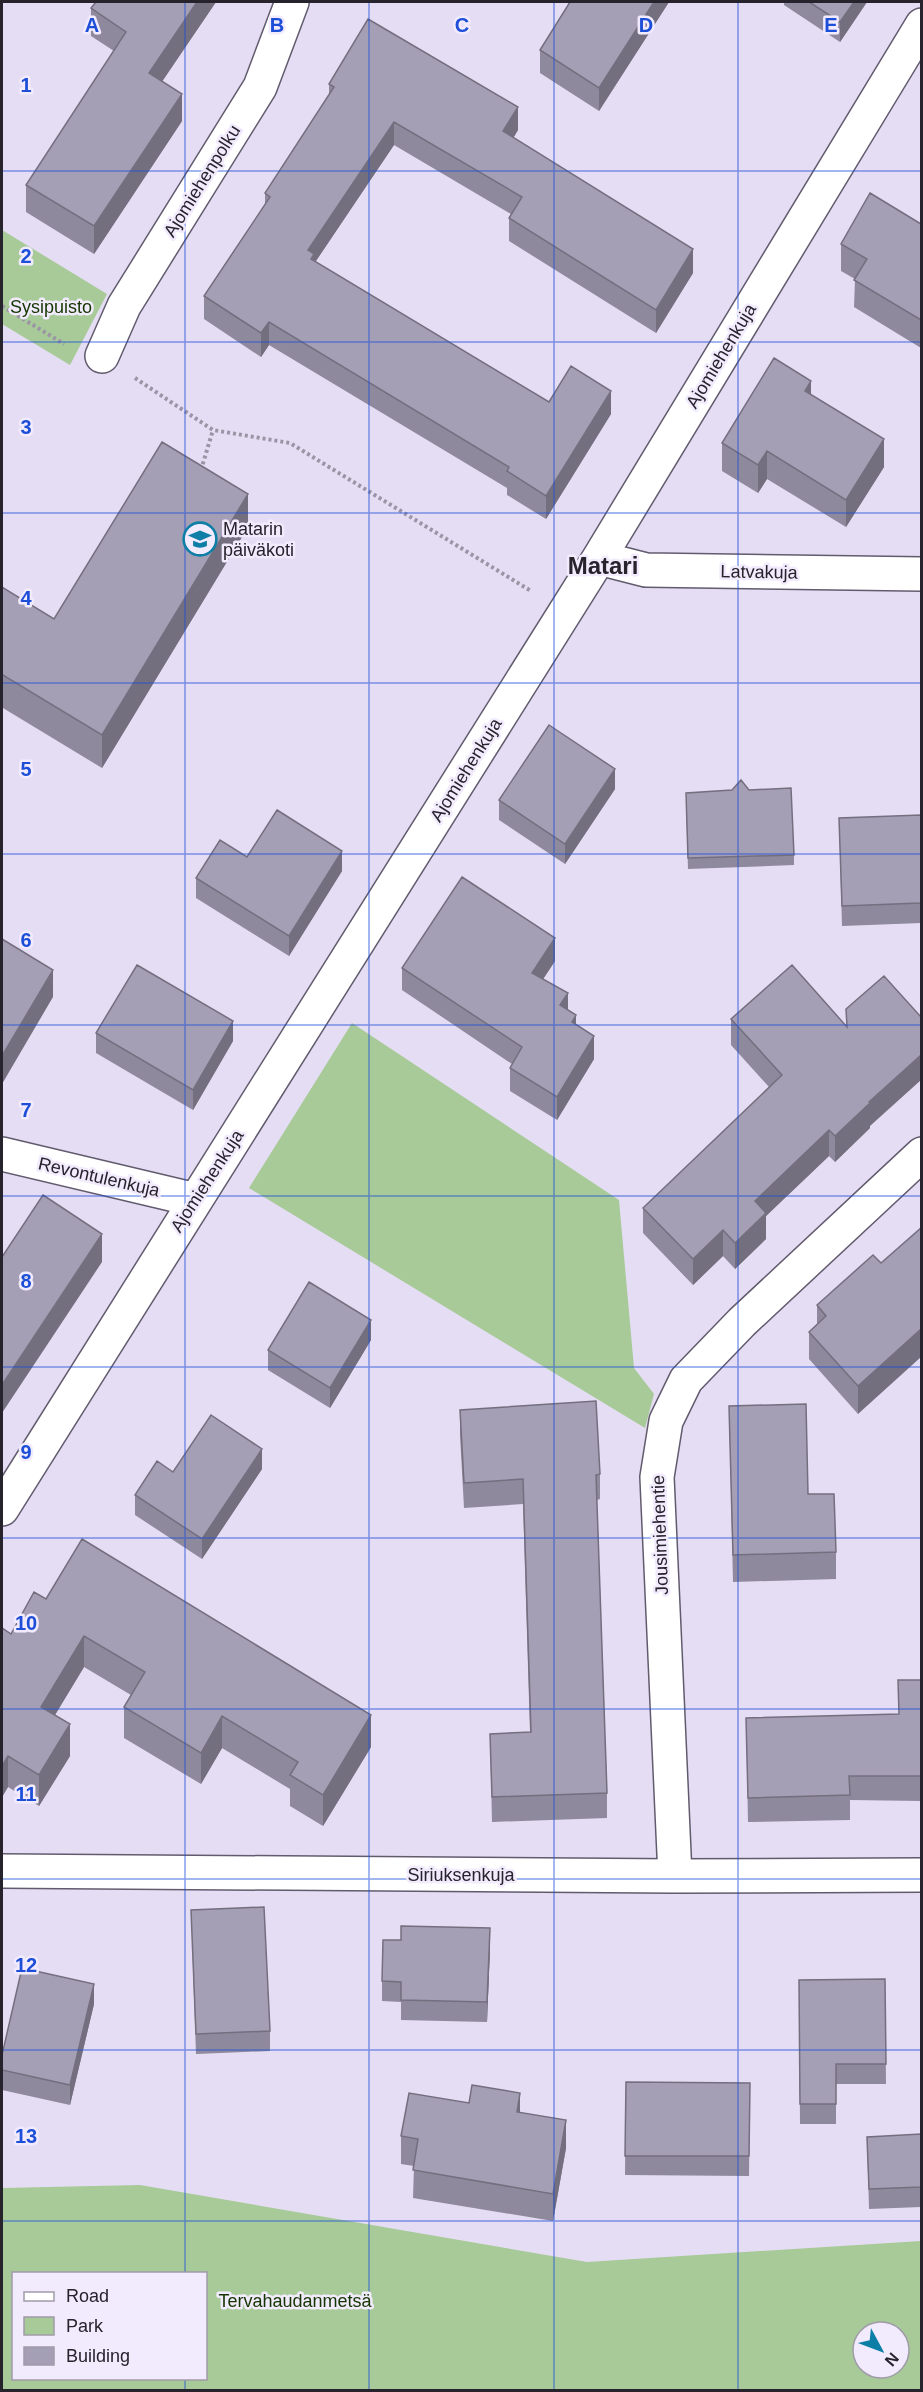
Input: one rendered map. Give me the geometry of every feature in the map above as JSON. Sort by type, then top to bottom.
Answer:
[{"type":"street","name":"Ajomiehenpolku","points":[[102,356],[124,306],[260,87],[292,2]]},
{"type":"street","name":"Ajomiehenkuja","points":[[2,1509],[599,558],[921,25]]},
{"type":"street","name":"Latvakuja","points":[[599,558],[646,570],[921,574]]},
{"type":"street","name":"Jousimiehentie","points":[[675,1876],[657,1477],[666,1422],[686,1380],[921,1154]]},
{"type":"street","name":"Revontulenkuja","points":[[2,1155],[196,1200]]},
{"type":"street","name":"Siriuksenkuja","points":[[2,1871],[675,1876],[921,1875]]},
{"type":"path","points":[[2,306],[66,345],[102,356],[213,430],[290,443],[565,612]]},
{"type":"path","points":[[201,471],[213,430]]},
{"type":"green space","name":"Sysipuisto","points":[[2,230],[107,294],[70,365],[2,324]]},
{"type":"green space","points":[[352,1023],[619,1200],[634,1368],[654,1394],[645,1428],[249,1188]]},
{"type":"green space","name":"Tervahaudanmetsä","points":[[140,2185],[587,2262],[921,2241],[921,2390],[2,2390],[2,2188]]},
{"type":"building","points":[[96,2],[197,2],[149,73],[182,94],[94,226],[26,185],[126,32],[91,8]]},
{"type":"building","points":[[570,2],[654,2],[599,88],[540,50]]},
{"type":"building","points":[[809,2],[854,2],[840,22]]},
{"type":"building","points":[[368,19],[518,107],[503,131],[693,249],[656,310],[509,218],[522,197],[394,122],[308,250],[314,254],[311,259],[549,402],[571,366],[611,391],[546,496],[507,471],[509,467],[269,322],[261,333],[204,296],[270,197],[265,193],[334,87],[329,84]]},
{"type":"building","points":[[870,193],[921,224],[921,320],[854,280],[867,259],[841,244]]},
{"type":"building","points":[[774,358],[811,381],[805,391],[884,439],[846,500],[767,451],[758,465],[722,443]]},
{"type":"building","points":[[162,442],[248,494],[102,735],[3,675],[2,677],[2,587],[54,619]]},
{"type":"building","points":[[549,725],[615,769],[565,844],[499,800]]},
{"type":"building","points":[[741,780],[749,790],[791,788],[794,855],[688,858],[686,793],[732,790]]},
{"type":"building","points":[[277,810],[342,851],[289,936],[196,878],[220,840],[247,857]]},
{"type":"building","points":[[921,815],[921,903],[842,906],[839,818]]},
{"type":"building","points":[[462,877],[555,938],[532,973],[568,993],[560,1005],[576,1015],[572,1022],[594,1036],[557,1097],[510,1068],[522,1047],[402,968]]},
{"type":"building","points":[[2,939],[53,970],[2,1056]]},
{"type":"building","points":[[137,965],[233,1021],[193,1090],[96,1033]]},
{"type":"building","points":[[792,965],[847,1027],[846,1009],[884,976],[921,1017],[921,1055],[835,1136],[829,1130],[755,1201],[766,1213],[735,1243],[723,1230],[693,1259],[643,1208],[782,1075],[731,1019]]},
{"type":"building","points":[[43,1195],[102,1234],[2,1385],[2,1257]]},
{"type":"building","points":[[921,1228],[921,1329],[858,1386],[809,1332],[826,1316],[817,1305],[873,1255],[881,1263]]},
{"type":"building","points":[[309,1282],[371,1320],[330,1388],[268,1350]]},
{"type":"building","points":[[596,1401],[600,1474],[596,1475],[607,1793],[492,1797],[490,1734],[531,1732],[523,1479],[464,1483],[460,1410]]},
{"type":"building","points":[[806,1404],[808,1494],[834,1494],[836,1552],[733,1555],[729,1406]]},
{"type":"building","points":[[211,1415],[262,1449],[202,1539],[135,1495],[157,1461],[173,1472]]},
{"type":"building","points":[[82,1539],[371,1715],[323,1795],[290,1775],[298,1762],[222,1716],[201,1753],[124,1707],[145,1672],[84,1636],[41,1707],[70,1724],[39,1775],[8,1756],[2,1766],[2,1628],[11,1634],[34,1592],[46,1599]]},
{"type":"building","points":[[898,1680],[921,1680],[921,1776],[849,1776],[850,1795],[748,1798],[746,1718],[899,1714]]},
{"type":"building","points":[[264,1907],[270,2031],[196,2034],[191,1910]]},
{"type":"building","points":[[401,1926],[490,1928],[487,2002],[401,2000],[401,1982],[382,1981],[383,1940],[401,1940]]},
{"type":"building","points":[[22,1968],[94,1984],[70,2085],[2,2070],[2,2055]]},
{"type":"building","points":[[885,1979],[886,2064],[836,2064],[836,2104],[800,2104],[799,1980]]},
{"type":"building","points":[[626,2082],[750,2083],[749,2156],[625,2156]]},
{"type":"building","points":[[472,2085],[520,2093],[517,2112],[566,2120],[553,2194],[413,2170],[418,2139],[401,2136],[409,2093],[469,2103]]},
{"type":"building","points":[[921,2134],[921,2187],[869,2189],[867,2137]]},
{"type":"place","name":"Matarin päiväkoti","points":[[200,539]]},
{"type":"district","name":"Matari","points":[[603,566]]}]
